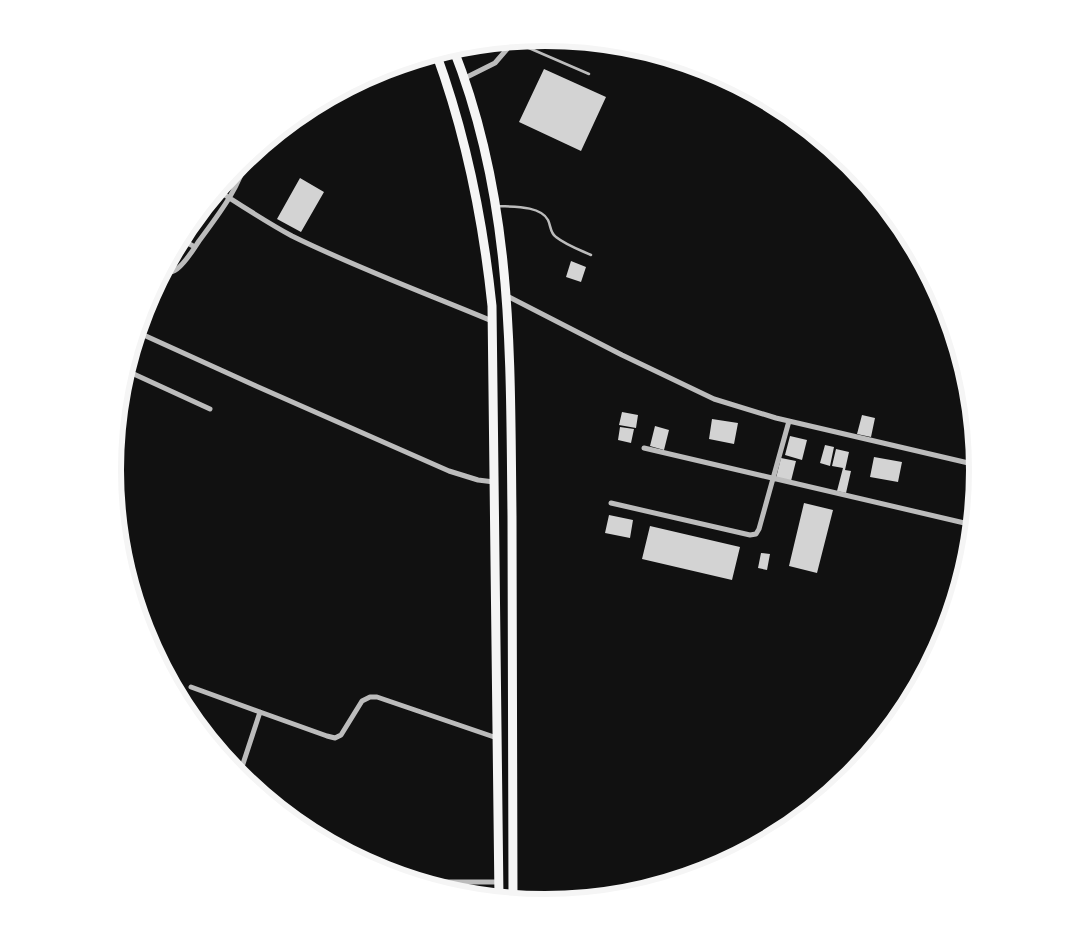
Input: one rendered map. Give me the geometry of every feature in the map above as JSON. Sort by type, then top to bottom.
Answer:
[{"type":"highway","points":[[456,56],[465,78],[483,142],[497,206],[507,296],[512,424],[513,894]]},
{"type":"highway","points":[[439,60],[449,88],[470,167],[480,215],[488,266],[492,321],[499,892]]},
{"type":"highway","points":[[494,424],[512,424]]},
{"type":"street","points":[[465,78],[495,63],[508,48]]},
{"type":"street","points":[[171,271],[179,268],[195,247],[230,198],[240,176]]},
{"type":"street","points":[[223,194],[292,236],[492,321]]},
{"type":"street","points":[[187,243],[195,247]]},
{"type":"street","points":[[507,296],[682,385],[714,399],[789,421],[969,464]]},
{"type":"street","points":[[143,335],[449,471],[466,478],[495,482]]},
{"type":"street","points":[[132,373],[210,409]]},
{"type":"street","points":[[612,503],[753,535],[756,534],[789,421]]},
{"type":"street","points":[[644,448],[966,522]]},
{"type":"street","points":[[191,687],[327,736],[338,738],[342,735],[362,701],[370,697],[377,697],[497,738]]},
{"type":"street","points":[[242,766],[260,712]]},
{"type":"street","points":[[443,882],[499,882]]},
{"type":"lane","points":[[527,47],[590,74]]},
{"type":"lane","points":[[497,206],[525,208],[542,214],[549,221],[554,235],[591,255]]},
{"type":"building","points":[[544,69],[606,97],[581,151],[519,122]]},
{"type":"building","points":[[300,178],[324,192],[301,232],[277,219]]},
{"type":"building","points":[[571,261],[586,267],[581,282],[566,277]]},
{"type":"building","points":[[622,412],[638,415],[636,428],[619,425]]},
{"type":"building","points":[[862,415],[875,418],[871,437],[857,434]]},
{"type":"building","points":[[712,419],[738,423],[734,444],[709,439]]},
{"type":"building","points":[[655,426],[669,430],[664,450],[650,446]]},
{"type":"building","points":[[620,427],[634,429],[631,443],[618,440]]},
{"type":"building","points":[[790,436],[807,440],[802,460],[785,455]]},
{"type":"building","points":[[825,445],[834,447],[830,466],[820,463]]},
{"type":"building","points":[[836,449],[849,452],[845,470],[851,471],[846,493],[837,491],[843,468],[832,466]]},
{"type":"building","points":[[874,457],[902,462],[898,482],[870,477]]},
{"type":"building","points":[[781,458],[796,461],[791,481],[776,478]]},
{"type":"building","points":[[804,503],[833,510],[817,573],[789,566]]},
{"type":"building","points":[[609,515],[633,520],[630,538],[605,533]]},
{"type":"building","points":[[650,526],[740,547],[732,580],[642,559]]},
{"type":"building","points":[[761,553],[770,554],[767,570],[758,568]]}]
